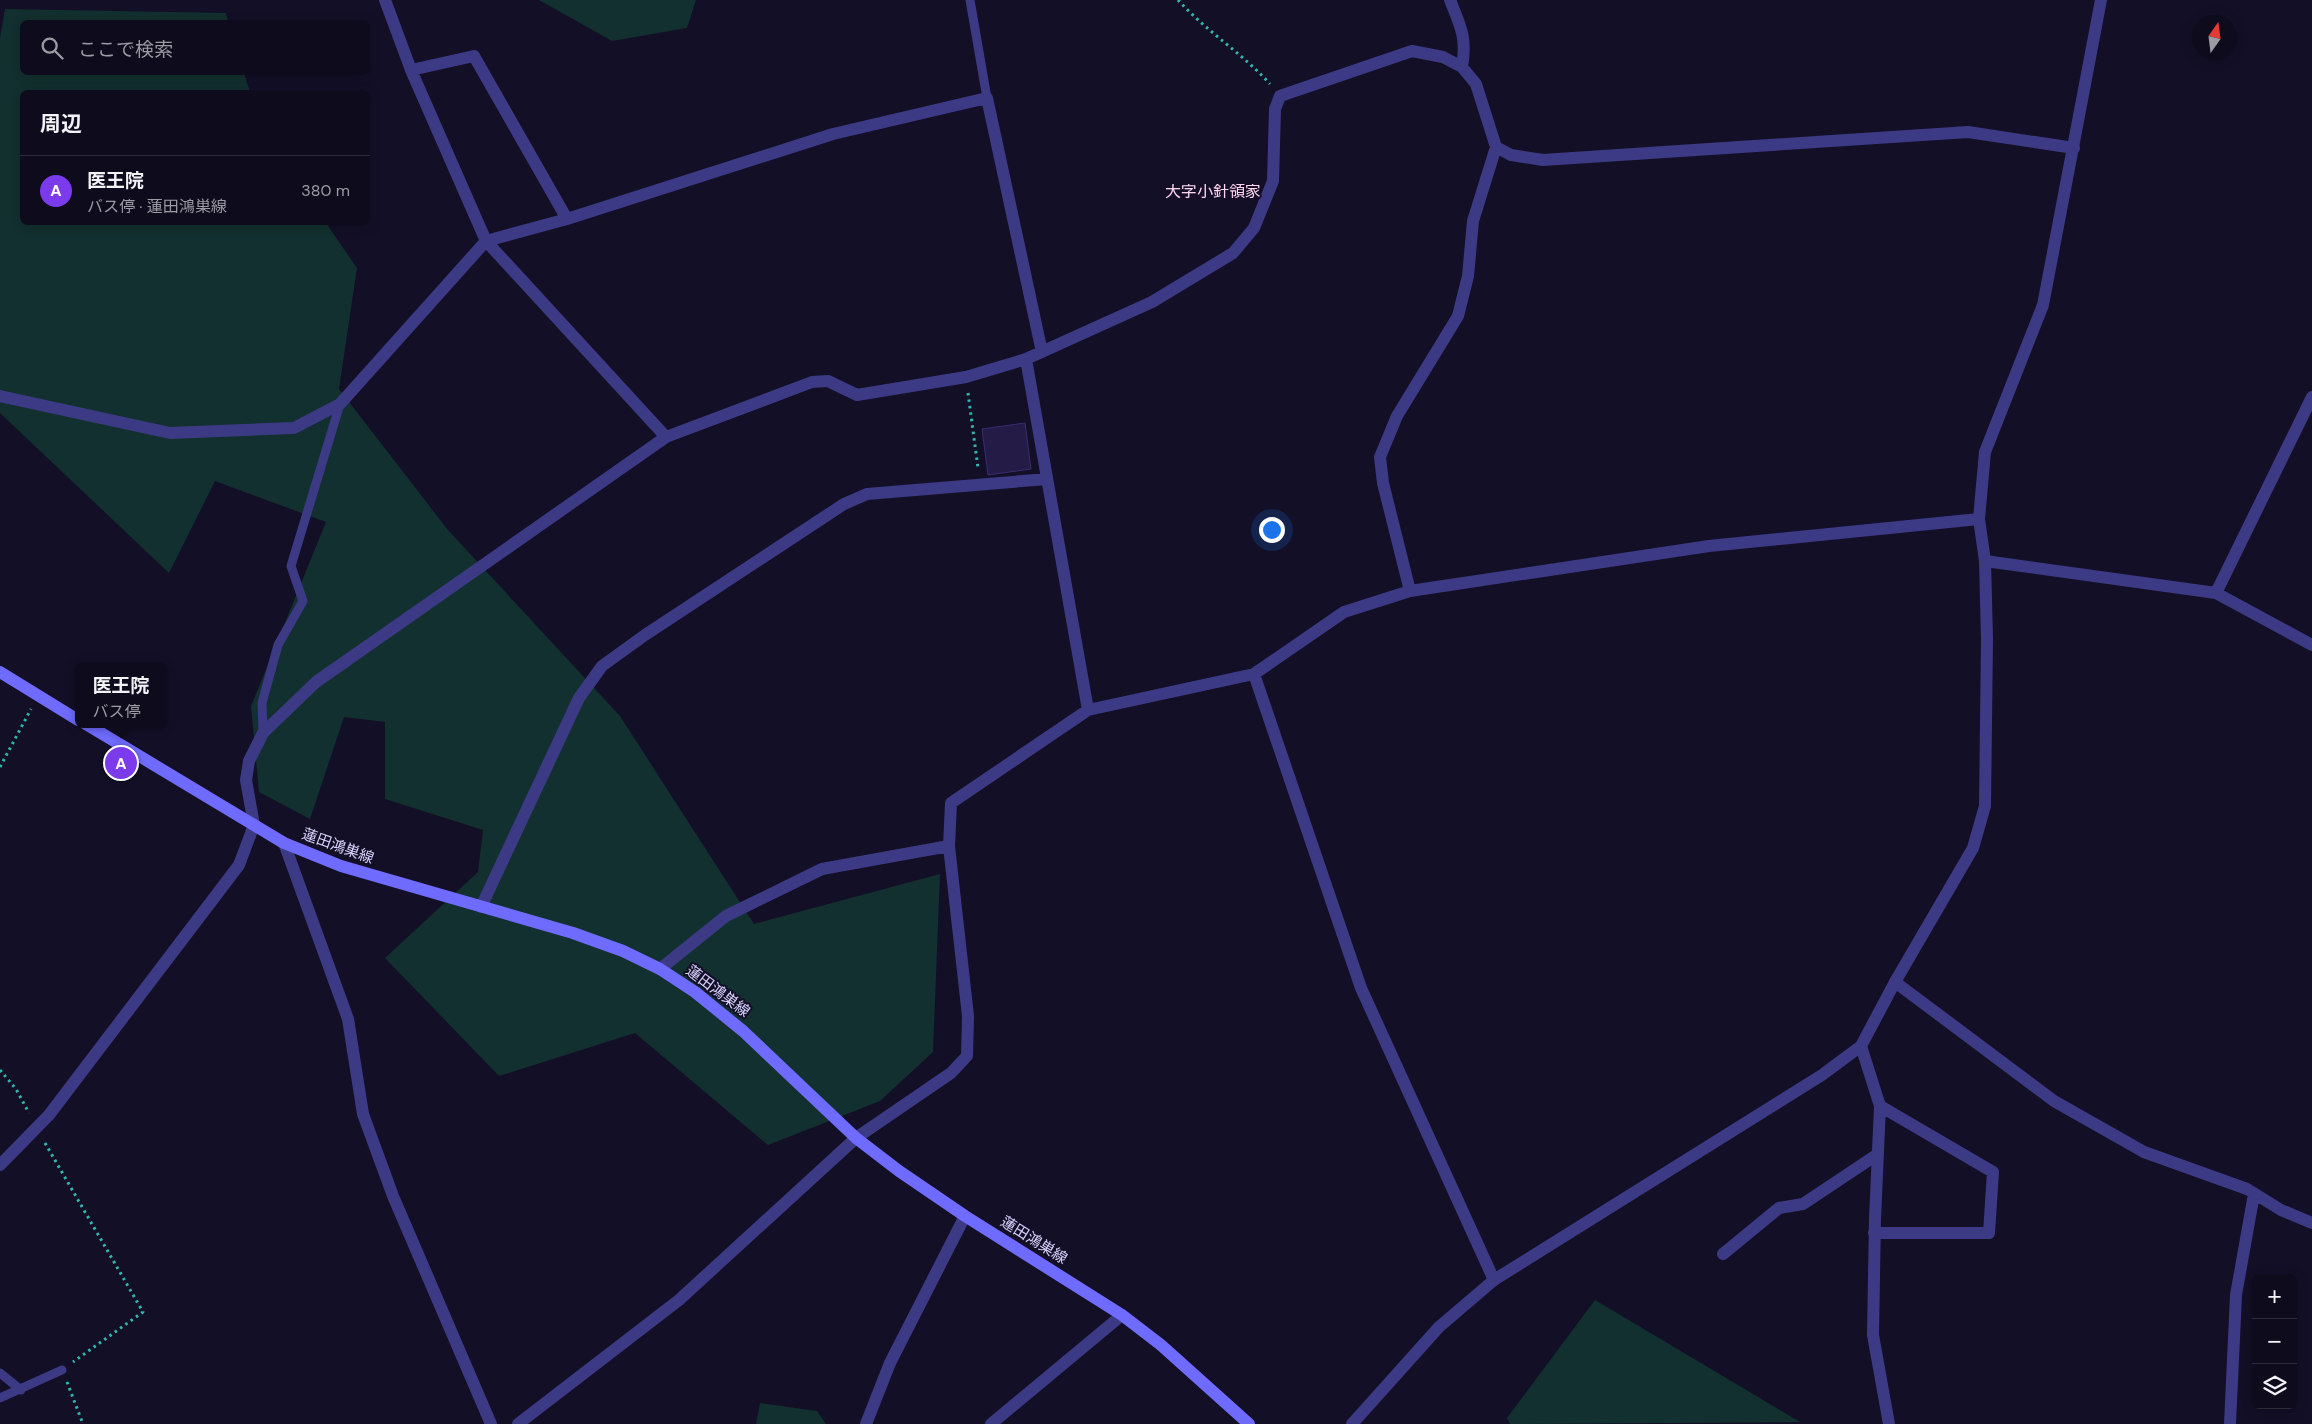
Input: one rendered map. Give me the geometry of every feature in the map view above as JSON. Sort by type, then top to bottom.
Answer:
[{"type":"main road","points":[[0,672],[75,718]]},
{"type":"main road","name":"蓮田鴻巣線","points":[[93,728],[284,843],[341,866],[573,933],[623,951],[660,969],[695,992],[743,1031],[856,1138],[898,1171],[965,1216],[1122,1315],[1161,1345],[1249,1424]]},
{"type":"street","points":[[385,0],[411,70],[486,241],[666,437]]},
{"type":"street","points":[[1450,0],[1462,31],[1466,48],[1462,67]]},
{"type":"street","points":[[1352,1424],[1439,1327],[1494,1280],[1822,1075],[1861,1046],[1894,982],[1973,848],[1985,806],[1987,640],[1985,561],[1980,519],[1985,452],[2043,305],[2101,0]]},
{"type":"street","points":[[0,1165],[49,1115],[239,865],[254,825],[246,780],[248,761],[263,732],[316,682],[666,437],[812,382],[828,381],[857,395],[966,378],[1026,359],[1152,302],[1233,253],[1254,228],[1273,181],[1275,109],[1280,96],[1412,51],[1443,57],[1462,67],[1476,84],[1496,147],[1473,221],[1468,276],[1458,316],[1397,416],[1380,457],[1384,483],[1410,591]]},
{"type":"street","points":[[411,70],[474,56],[567,219]]},
{"type":"street","points":[[0,396],[170,433],[294,428],[340,404],[486,241],[567,219],[833,134],[987,98],[1042,352]]},
{"type":"street","points":[[1496,147],[1511,154],[1543,160],[1968,132],[2074,148]]},
{"type":"street","points":[[1026,359],[1088,710]]},
{"type":"street","points":[[2216,593],[2312,397]]},
{"type":"street","points":[[481,907],[579,698],[602,666],[645,635],[844,504],[866,494],[1047,479]]},
{"type":"street","points":[[518,1424],[679,1300],[856,1138],[951,1073],[967,1056],[968,1016],[949,846],[951,803],[1088,710],[1254,674],[1344,612],[1410,591],[1710,546],[1980,519]]},
{"type":"street","points":[[1985,561],[2216,593],[2312,645]]},
{"type":"street","points":[[1254,674],[1360,988],[1494,1280]]},
{"type":"street","points":[[284,843],[348,1019],[363,1114],[393,1196],[491,1424]]},
{"type":"street","points":[[660,969],[726,916],[822,869],[949,846]]},
{"type":"street","points":[[1894,982],[2054,1101],[2144,1152],[2247,1189],[2281,1210],[2312,1223]]},
{"type":"street","points":[[1861,1046],[1880,1106],[1874,1233],[1873,1335],[1889,1424]]},
{"type":"street","points":[[1874,1233],[1989,1233],[1993,1172],[1880,1106]]},
{"type":"street","points":[[1723,1254],[1779,1208],[1803,1204],[1878,1154]]},
{"type":"street","points":[[2230,1424],[2236,1295],[2254,1194]]},
{"type":"street","points":[[866,1424],[890,1363],[965,1216]]},
{"type":"street","points":[[991,1424],[1122,1315]]},
{"type":"lane","points":[[970,0],[987,98]]},
{"type":"lane","points":[[263,732],[262,703],[278,644],[303,601],[291,566],[340,404]]},
{"type":"lane","points":[[0,1398],[62,1370]]},
{"type":"lane","points":[[0,1372],[21,1390]]},
{"type":"path","points":[[1178,0],[1259,72],[1280,96]]},
{"type":"path","points":[[966,378],[980,485]]},
{"type":"path","points":[[0,767],[38,695]]},
{"type":"path","points":[[0,1070],[16,1090],[143,1312],[62,1370],[83,1424]]},
{"type":"green space","points":[[539,0],[696,0],[687,28],[612,41]]},
{"type":"green space","points":[[5,9],[226,13],[228,20],[20,20],[20,75],[245,75],[249,90],[20,90],[20,225],[327,225],[357,268],[339,389],[448,530],[620,716],[754,924],[940,874],[933,1052],[880,1101],[768,1145],[635,1033],[499,1076],[385,958],[478,872],[483,830],[385,799],[385,722],[344,717],[310,819],[259,792],[251,706],[326,522],[215,481],[169,573],[0,413],[0,38]]},
{"type":"green space","points":[[1595,1300],[1800,1422],[1510,1424],[1507,1418]]},
{"type":"green space","points":[[760,1403],[817,1411],[826,1424],[756,1424]]},
{"type":"building","points":[[1025,423],[1031,469],[988,475],[982,429]]},
{"type":"place","name":"医王院","points":[[121,763]]},
{"type":"district","name":"大字小針領家","points":[[1213,191]]}]
